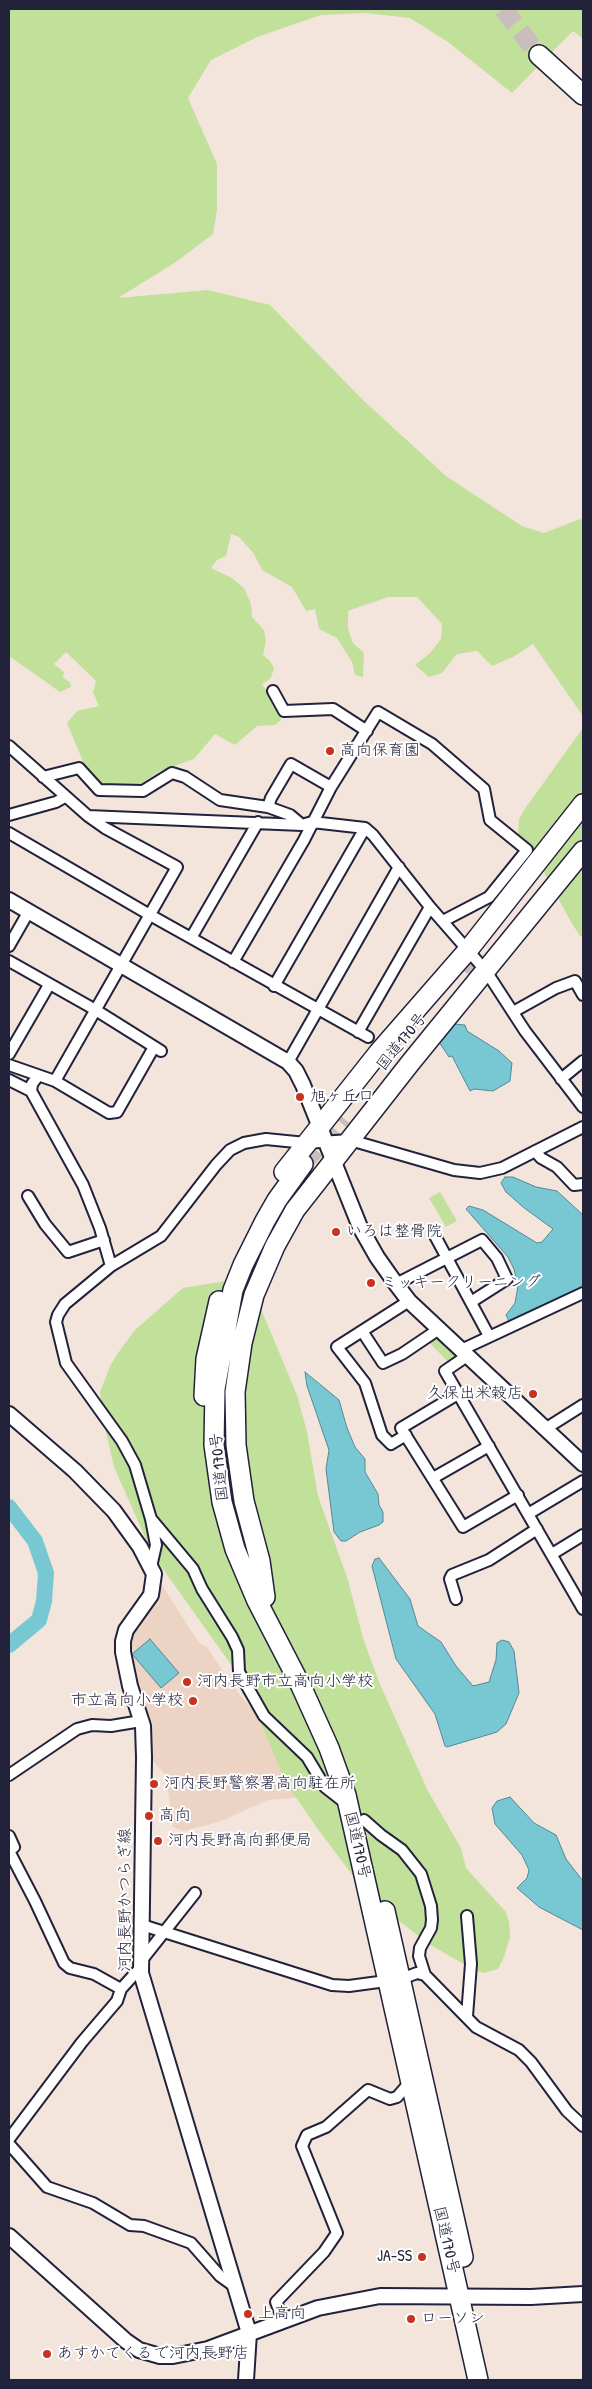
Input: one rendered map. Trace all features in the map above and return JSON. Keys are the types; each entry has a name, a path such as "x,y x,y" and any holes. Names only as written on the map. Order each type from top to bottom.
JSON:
{"highway":[{"path":"539,55 583,95"},
{"path":"568,83 583,102"},
{"path":"475,961 583,804"},
{"path":"261,1599 260,1561 244,1501 236,1445 235,1392 242,1343 254,1295 275,1246 295,1210 333,1160 347,1126 583,818"},
{"path":"475,961 583,835"},
{"path":"261,1599 225,1552 212,1504 205,1445 204,1387 206,1359 216,1312 234,1259 247,1232 276,1182 306,1143 323,1135 379,1052 475,961 583,850"},
{"name":"国道170号","path":"308,1167 282,1212 251,1274 245,1290 233,1341 226,1390 226,1444 232,1499 261,1599 329,1748 349,1806 394,1979 465,2296 478,2380"},
{"name":"国道170号","path":"261,1599 310,1680 338,1743 364,1820 394,1979 410,2082 465,2296 490,2380"}],"street":[{"path":"273,691 284,711 333,709 367,731"},
{"path":"233,962 304,840 331,787 378,712 432,744 484,789 490,820 527,850 489,897 443,921"},
{"path":"9,746 88,816 105,828 177,867 122,965 94,1009 55,1081"},
{"path":"268,807 271,798 291,764 331,787"},
{"path":"42,776 79,768 99,790 143,791 172,774 185,776 220,800 268,807 290,815 302,825"},
{"path":"9,815 56,802 65,797"},
{"path":"88,816 302,825 312,822 365,828 475,961 583,1107"},
{"path":"191,938 258,822"},
{"path":"274,986 365,828"},
{"path":"9,833 150,916 363,1035 430,907"},
{"path":"288,1062 316,1009 399,867"},
{"path":"9,900 288,1062 303,1085 360,1228 396,1284 409,1300 439,1329 583,1464"},
{"path":"9,946 29,911"},
{"path":"9,961 48,985 94,1009 157,1049 117,1112 109,1113 55,1081 9,1065"},
{"path":"513,1012 556,988 575,981 583,995"},
{"path":"9,1054 48,985"},
{"path":"561,1079 583,1061"},
{"path":"31,1091 32,1084 38,1076"},
{"path":"9,1080 31,1091 83,1184 104,1240 111,1266"},
{"path":"323,1135 347,1126 468,1173 480,1173 497,1170 583,1127"},
{"path":"150,1567 156,1545 151,1519 135,1465 122,1441 72,1375 66,1363 57,1334 56,1322 58,1314 65,1304 111,1266 161,1236 230,1150 244,1143 266,1139 306,1143"},
{"path":"535,1151 541,1158 558,1167 574,1185 583,1184"},
{"path":"28,1196 45,1224 68,1252 104,1240"},
{"path":"434,1234 489,1336"},
{"path":"396,1284 482,1240 497,1258 507,1279 471,1302"},
{"path":"583,1294 489,1336 464,1353 445,1371 583,1609"},
{"path":"406,1435 391,1444 382,1435 365,1384 337,1347 409,1300"},
{"path":"362,1331 383,1363 402,1354 439,1329"},
{"path":"458,1394 401,1428 462,1527 518,1496"},
{"path":"545,1429 583,1405"},
{"name":"河内長野かつらぎ線","path":"9,1414 74,1471 114,1511 140,1547 154,1574 155,1584 152,1595 126,1630 123,1641 123,1652 130,1686 141,1721 144,1757 141,1973 249,2333"},
{"path":"432,1478 489,1446"},
{"path":"528,1514 583,1481"},
{"path":"151,1519 193,1569 202,1589 232,1637 238,1650 239,1672 264,1716 307,1757 329,1790 349,1806"},
{"path":"456,1599 450,1579 452,1575 457,1571 489,1560 537,1529"},
{"path":"552,1554 583,1535"},
{"path":"573,1591 583,1585"},
{"path":"9,1775 77,1729 92,1725 112,1726 141,1721"},
{"path":"364,1820 402,1850 421,1874 431,1906 432,1920 431,1928 420,1948 419,1956 426,1976"},
{"path":"9,1836 14,1847 9,1851 64,1963 70,1968 94,1974 121,1989"},
{"path":"9,2139 82,2042 117,2001 121,1989 195,1893"},
{"path":"467,1916 472,1964 467,2016"},
{"path":"142,1925 332,1985 349,1986 394,1979 417,1973 426,1976 476,2027 519,2050 531,2062 567,2111 583,2126"},
{"path":"283,2320 276,2302 324,2252 337,2234 302,2146 306,2135 326,2127 368,2090 390,2100 397,2097 410,2082"},
{"path":"9,2144 47,2187 93,2203 130,2225 144,2226 191,2244 220,2276 234,2286"},
{"path":"9,2236 126,2341 138,2350 160,2356 172,2356 208,2349 283,2320 348,2300 380,2296 531,2297 583,2294"},
{"path":"246,2380 249,2333"}],"shaded area":[{"name":"市立高向小学校","path":"162,1585 199,1643 207,1647 233,1686 274,1736 305,1797 268,1800 219,1822 183,1831 173,1827 166,1776 153,1761 151,1755 150,1731 153,1724 146,1715 130,1661 129,1640 136,1622 156,1597"}],"green space":[{"path":"9,9 583,9 583,39 573,31 512,93 448,42 410,18 365,13 321,15 257,37 211,60 188,98 217,164 217,210 213,234 176,262 118,298 208,290 270,305 363,400 446,476 522,526 544,533 583,518 583,716 533,644 513,657 492,666 477,651 457,654 442,673 429,677 415,665 430,653 441,639 442,624 417,597 388,597 348,611 348,629 353,643 364,653 363,677 355,675 352,662 337,638 319,629 315,609 306,611 292,587 262,570 254,554 239,537 231,534 226,556 217,560 211,568 232,578 244,588 251,604 252,617 264,630 266,641 263,655 274,668 271,678 262,684 279,710 281,720 275,725 257,726 235,745 215,734 194,759 160,771 142,783 124,788 102,787 87,771 67,723 77,711 99,706 93,692 96,681 66,652 54,664 64,672 63,678 70,682 71,687 60,692 9,656"},
{"path":"583,728 583,936 580,936 531,848 518,834 519,819 526,807"},
{"path":"440,1192 457,1221 446,1227 429,1198"},
{"path":"232,1280 251,1285 297,1395 307,1432 318,1496 348,1580 363,1638 379,1682 428,1791 461,1848 466,1868 506,1912 510,1937 498,1969 484,1973 474,1970 427,1943 388,1912 354,1877 286,1783 254,1707 234,1669 153,1555 114,1467 103,1419 100,1392 110,1366 118,1353 134,1331 183,1288"},
{"path":"435,1333 458,1355 447,1361 427,1340"}],"water":[{"path":"454,1024 465,1025 467,1031 499,1051 512,1063 510,1081 493,1091 474,1089 470,1091 452,1056 449,1057 439,1042"},
{"path":"505,1177 513,1177 536,1187 557,1191 583,1215 583,1290 510,1323 506,1315 515,1303 518,1286 514,1269 508,1257 466,1209 469,1206 483,1210 537,1243 542,1242 553,1229 506,1192 501,1183"},
{"path":"305,1372 339,1400 347,1428 355,1447 365,1459 365,1472 378,1494 379,1505 383,1512 383,1522 360,1532 346,1541 341,1541 334,1532 326,1469 329,1450 307,1386"},
{"path":"379,1558 410,1599 418,1626 441,1642 456,1666 473,1686 489,1682 496,1660 497,1643 502,1640 509,1642 514,1651 519,1693 506,1724 497,1732 445,1746 435,1714 396,1659 372,1566 375,1559"},
{"path":"150,1639 179,1673 161,1688 132,1654"},
{"path":"510,1797 534,1823 556,1835 566,1859 583,1881 583,1930 539,1907 517,1888 527,1878 529,1870 522,1855 495,1824 492,1808 497,1801"}],"waterway":[{"path":"9,1507 35,1541 46,1573 44,1601 39,1620 9,1645"}],"tunnel":[{"path":"503,9 539,55"},
{"path":"469,975 485,955"},
{"path":"303,1164 342,1117"}],"place":[{"name":"高向保育園","path":"330,751"},
{"name":"旭ヶ丘口","path":"300,1097"},
{"name":"いろは整骨院","path":"336,1232"},
{"name":"ミッキークリーニング","path":"371,1283"},
{"name":"久保出米穀店","path":"533,1394"},
{"name":"河内長野市立高向小学校","path":"187,1682"},
{"name":"市立高向小学校","path":"193,1701"},
{"name":"河内長野警察署高向駐在所","path":"154,1784"},
{"name":"高向","path":"149,1816"},
{"name":"河内長野高向郵便局","path":"158,1841"},
{"name":"JA-SS","path":"422,2257"},
{"name":"上高向","path":"248,2314"},
{"name":"ローソン","path":"411,2319"},
{"name":"あすかてくるで河内長野店","path":"47,2354"}]}
